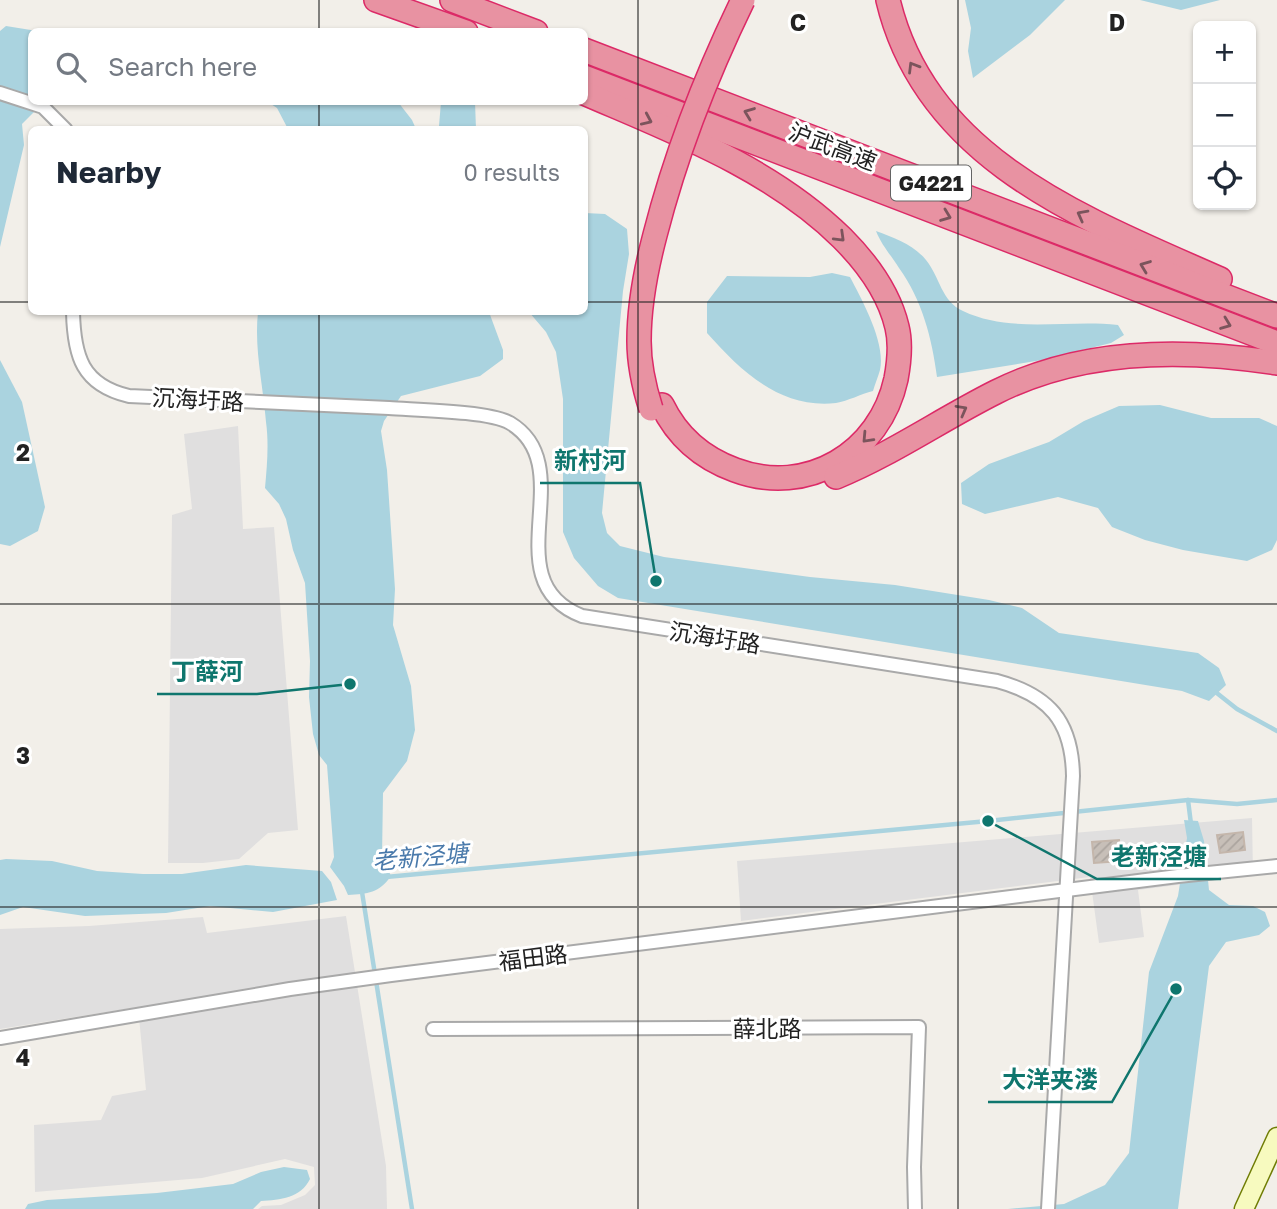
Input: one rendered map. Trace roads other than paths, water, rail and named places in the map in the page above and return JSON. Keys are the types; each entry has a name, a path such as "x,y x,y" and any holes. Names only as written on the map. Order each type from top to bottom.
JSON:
{"highway":[{"path":"374,0 450,28"},
{"path":"743,0 712,64 686,131 664,199 641,302 639,341 642,381 678,451 712,475 751,488 790,490 829,480 860,467 998,391 1042,373 1091,360 1190,353 1277,363"},
{"path":"588,95 713,149 786,192 842,237 865,264 885,294 898,328 899,364 892,399 875,430 854,453 824,470 789,478 752,477 716,463 687,442 656,407 649,342 652,304 674,203 696,134 722,68 755,0"},
{"path":"888,0 908,60 957,127 987,156 1088,219 1277,305"},
{"path":"454,1 526,28"},
{"name":"沪武高速","path":"588,52 1277,316"},
{"name":"沪武高速","path":"588,79 1277,343"}],"main road":[{"path":"1244,1209 1277,1138"}],"street":[{"path":"0,93 28,101"},
{"path":"37,105 52,113 63,126"},
{"name":"沉海圩路","path":"74,315 80,363 96,381 129,396 429,410 499,418 511,423 528,441 540,468 539,568 549,592 570,611 582,616 983,679 1016,686 1054,711 1070,739 1073,796 1048,1203"},
{"name":"福田路","path":"0,1038 360,979 1068,889 1277,866"},
{"name":"薛北路","path":"433,1029 919,1027 915,1209"}],"water":[{"path":"965,0 1065,0 1030,35 973,78 968,51 971,28"},
{"path":"1140,0 1220,0 1181,10"},
{"path":"6,26 28,30 28,105 41,105 22,124 24,145 0,247 0,31"},
{"path":"272,105 400,105 415,126 286,126"},
{"path":"441,105 475,105 476,126 439,126"},
{"path":"588,213 605,214 627,229 629,254 623,291 602,513 607,533 620,546 664,557 810,577 895,585 989,600 1022,608 1059,633 1198,653 1219,668 1226,685 1209,701 1182,691 618,598 598,586 574,558 563,532 563,399 556,352 546,332 532,315 588,315"},
{"path":"876,231 903,242 921,254 950,301 963,311 981,318 1020,324 1118,325 1124,335 1111,343 1042,360 937,377 929,334 920,306"},
{"path":"832,273 850,277 876,335 881,359 873,391 836,403 797,400 780,394 748,374 707,333 707,302 727,276 810,277"},
{"path":"258,315 490,315 503,350 503,359 480,376 401,396 384,421 381,431 387,470 395,589 393,625 411,686 415,730 407,761 383,793 382,857 391,876 382,886 367,893 348,895 330,867 334,857 327,765 319,755 313,734 309,697 310,661 305,583 293,550 286,519 279,504 265,488 267,438"},
{"path":"0,360 22,402 45,507 38,531 10,546 0,544"},
{"path":"1160,405 1211,418 1259,418 1277,426 1277,540 1272,550 1247,561 1183,550 1145,540 1112,527 1098,508 1058,497 985,514 962,504 961,483 989,464 1049,442 1084,421 1119,406"},
{"path":"1184,820 1198,821 1204,841 1209,890 1229,905 1253,906 1265,912 1270,926 1259,935 1226,942 1209,966 1178,1209 1008,1209 1064,1204 1105,1185 1129,1153 1149,972 1178,896 1187,838"},
{"path":"0,860 52,861 97,871 143,874 182,874 246,865 322,871 331,882 337,900 273,912 210,906 166,913 85,916 23,907 0,915"},
{"path":"284,1167 307,1170 310,1179 296,1194 261,1201 253,1209 25,1209 28,1204 47,1200 157,1193 233,1184 261,1172"}],"waterway":[{"path":"1213,690 1237,709 1277,731"},
{"path":"1188,800 1191,824"},
{"name":"老新泾塘","path":"386,877 1188,800 1237,804 1277,800"},
{"path":"362,892 412,1209"}],"place":[{"name":"新村河","path":"656,581"},
{"name":"丁薛河","path":"350,684"},
{"name":"老新泾塘","path":"988,821"},
{"name":"大洋夹溇","path":"1176,989"}]}
